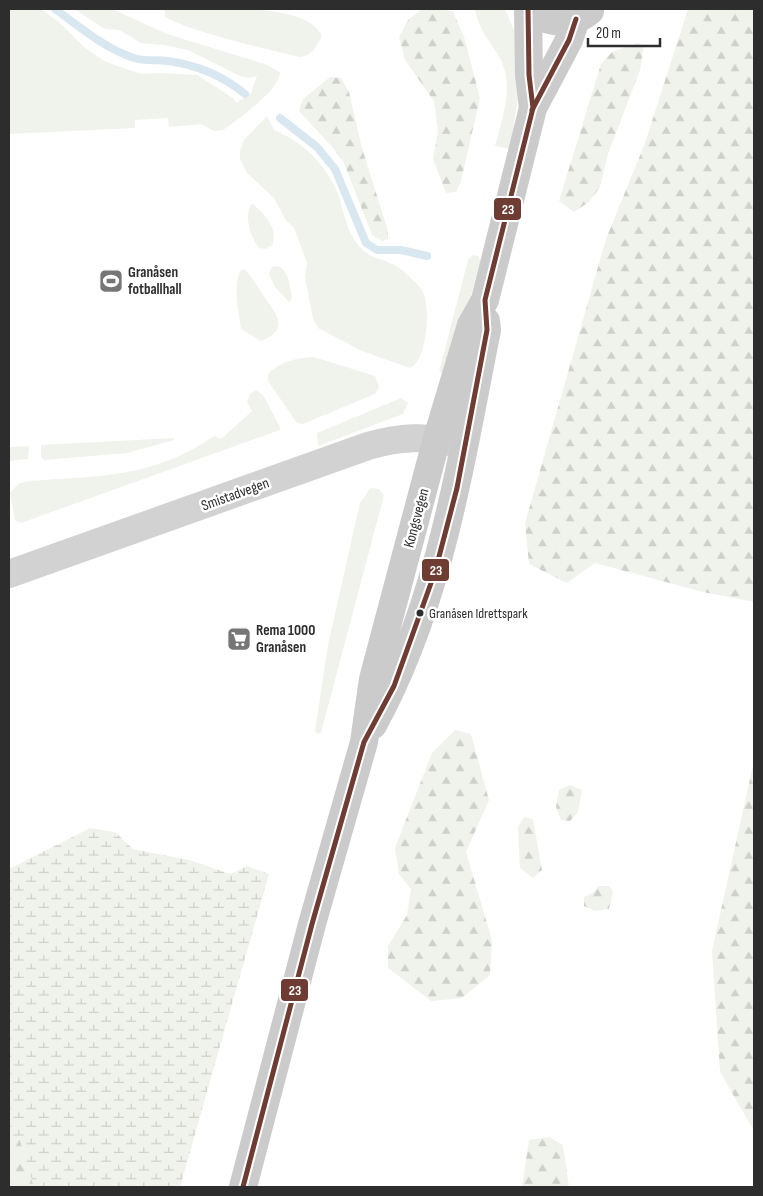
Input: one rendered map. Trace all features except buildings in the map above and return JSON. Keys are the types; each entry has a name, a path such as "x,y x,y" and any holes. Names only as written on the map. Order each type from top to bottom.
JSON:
{"main road":[{"name":"Kongsvegen","path":"529,9 550,21 563,22 584,14"},
{"name":"Kongsvegen","path":"529,9 528,76 533,108"},
{"name":"Kongsvegen","path":"243,1187 312,924 364,742 374,679 437,438 471,325 485,300 533,108 584,14"},
{"name":"Kongsvegen","path":"364,742 394,686 417,627 435,572 457,488 487,330 485,300"}],"street":[{"name":"Smistadvegen","path":"9,574 368,446 408,437 437,438 464,445"}],"green space":[{"path":"226,8 275,12 296,17 313,25 322,36 311,53 300,57 229,40 189,27 165,16 165,9"},
{"path":"9,9 41,9 59,22 84,47 104,61 142,74 197,75 233,98 236,103 251,93 257,76 249,78 240,76 188,50 141,43 119,30 105,29 74,9 112,9 167,34 265,64 280,72 278,79 266,96 223,130 214,131 201,124 169,127 168,118 135,120 135,128 9,134"},
{"path":"422,9 442,9 453,12 464,37 480,98 461,181 456,192 446,193 433,159 438,131 434,101 405,60 399,37 408,20"},
{"path":"475,9 505,9 518,39 519,91 510,149 495,146 506,99 507,87 503,64 486,37"},
{"path":"688,9 754,9 754,602 703,592 595,563 567,583 529,564 525,523 606,239 645,143"},
{"path":"638,43 644,46 640,70 608,154 600,187 589,202 574,212 559,201 601,64 612,52"},
{"path":"330,77 341,78 349,92 362,148 388,231 388,239 382,241 372,235 344,163 334,149 299,111 303,99"},
{"path":"267,116 274,130 296,142 323,167 336,188 350,232 362,249 397,266 422,290 426,307 426,332 421,355 410,368 362,351 318,328 313,319 305,277 307,263 294,228 285,219 274,198 247,173 240,159 240,151 244,140"},
{"path":"253,204 266,217 274,233 272,245 266,249 259,248 249,227 248,216 250,205"},
{"path":"473,255 479,256 480,263 449,375 439,372 468,260"},
{"path":"278,266 285,271 288,279 292,298 289,302 275,287 269,274 272,267"},
{"path":"244,269 252,278 278,321 276,331 261,341 241,329 237,283 241,270"},
{"path":"314,357 375,376 379,387 375,394 303,424 297,423 268,381 268,374 278,366 289,361"},
{"path":"256,390 263,395 280,430 21,523 15,520 10,493 18,484 28,481 102,476 147,467 170,460 192,450 214,436 221,439 252,411 247,402 250,394"},
{"path":"401,398 408,403 403,414 318,446 317,433"},
{"path":"174,438 174,440 127,453 44,460 41,457 41,445"},
{"path":"29,446 28,459 9,461 9,447"},
{"path":"371,488 379,489 384,495 321,733 317,734 315,731 328,645 360,503"},
{"path":"455,730 471,734 489,800 466,852 492,940 490,975 462,998 431,1001 388,968 388,946 407,915 411,889 399,874 395,848 432,753"},
{"path":"754,761 754,1131 720,1072 712,951"},
{"path":"570,785 582,790 578,812 570,821 561,820 556,807 559,790"},
{"path":"524,817 533,819 542,870 533,878 520,868 518,827"},
{"path":"90,828 115,832 133,849 189,860 231,874 247,866 269,874 180,1187 34,1187 20,1140 9,1137 9,869"},
{"path":"599,886 609,886 613,892 609,909 595,911 584,906 584,897 594,892"},
{"path":"9,1137 20,1140 34,1187 9,1187"},
{"path":"549,1137 563,1145 569,1187 522,1187 529,1140"}],"waterway":[{"path":"55,9 93,36 123,54 138,59 168,61 199,68 227,81 245,94"},
{"path":"280,118 317,147 335,169 366,243 377,250 401,250 427,256"}],"transit line":[{"name":"23","path":"243,1187 312,924 364,742 394,686 435,572 457,488 487,330 485,300 533,108 529,75 528,9"},
{"name":"23","path":"532,110 569,40 576,19"}],"place":[{"name":"Granåsen fotballhall","path":"111,281"},
{"name":"Granåsen Idrettspark","path":"420,613"},
{"name":"Rema 1000 Granåsen","path":"239,639"}]}
